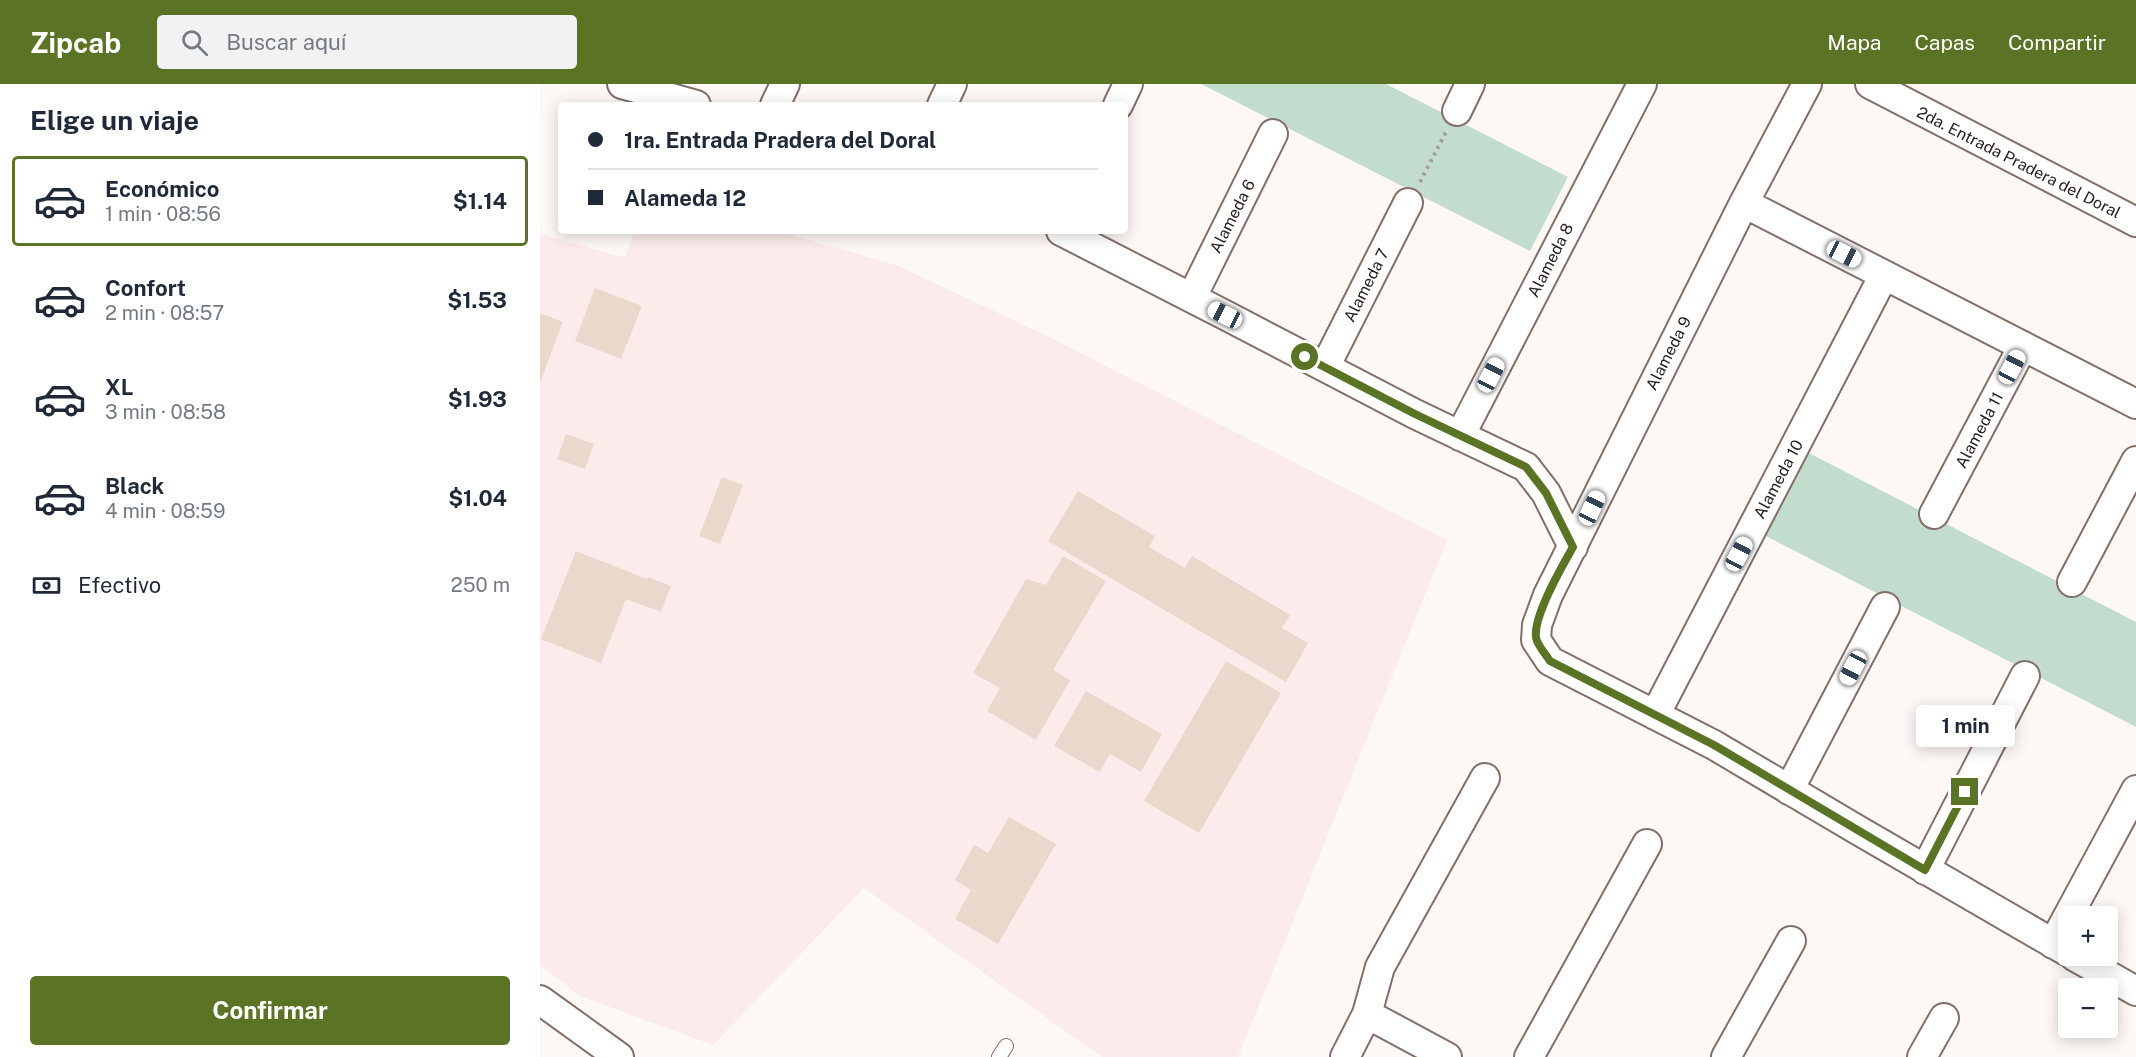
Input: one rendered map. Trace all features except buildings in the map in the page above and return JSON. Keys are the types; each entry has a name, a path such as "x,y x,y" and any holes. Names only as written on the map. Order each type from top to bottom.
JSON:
{"street":[{"path":"622,84 685,102"},
{"path":"776,102 785,84"},
{"path":"943,102 952,84"},
{"path":"1119,102 1128,84"},
{"path":"1457,111 1470,84"},
{"name":"Alameda 8","path":"1460,436 1642,84"},
{"name":"Alameda 9","path":"1655,715 1550,661 1536,640 1537,625 1548,594 1624,440 1807,84"},
{"name":"2da. Entrada Pradera del Doral","path":"1870,84 2136,222"},
{"name":"Alameda 6","path":"1192,297 1273,135"},
{"name":"Alameda 7","path":"1325,367 1408,203"},
{"path":"1744,203 2136,404"},
{"path":"1067,234 1460,436 1526,467 1546,493 1573,547"},
{"name":"Alameda 10","path":"1655,715 1884,275"},
{"name":"Alameda 11","path":"1934,514 2023,346"},
{"path":"2072,582 2136,461"},
{"path":"1789,790 1885,607"},
{"path":"1925,870 2025,676"},
{"path":"1655,715 1714,745 2058,947"},
{"path":"1345,1057 1367,1014 1380,967 1485,778"},
{"path":"2085,906 2135,792"},
{"path":"1529,1057 1647,844"},
{"path":"1726,1057 1791,941"},
{"path":"2092,966 2136,991"},
{"path":"540,1000 619,1057"},
{"path":"1367,1014 1447,1057"},
{"path":"1922,1057 1944,1018"}],"path":[{"path":"1408,203 1457,111"}],"shaded area":[{"path":"540,234 625,258 634,234 788,234 896,265 1047,336 1447,540 1238,1057 1102,1057 864,888 713,1045 580,996 540,965"}],"green space":[{"path":"1201,84 1386,84 1568,177 1530,251"},
{"path":"1807,452 2136,622 2136,727 1764,535"}],"route":[{"path":"1305,357 1415,414 1526,467 1546,493 1573,547 1548,594 1537,625 1536,640 1550,661 1714,745 1925,870 1965,792"}]}
